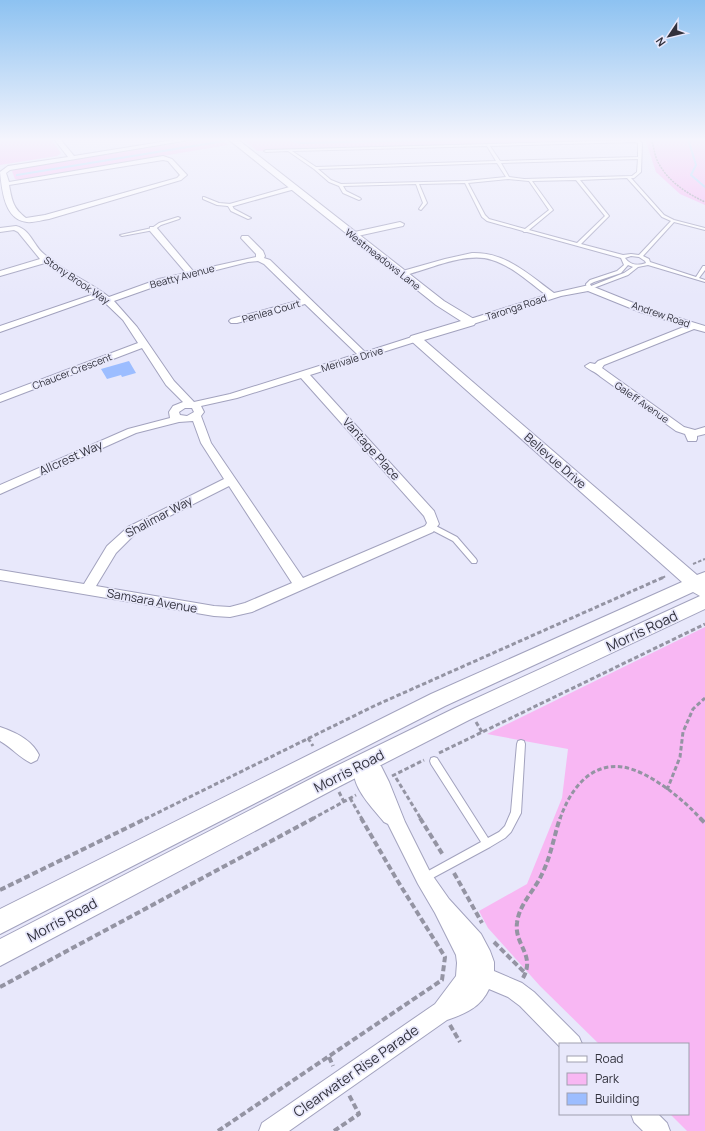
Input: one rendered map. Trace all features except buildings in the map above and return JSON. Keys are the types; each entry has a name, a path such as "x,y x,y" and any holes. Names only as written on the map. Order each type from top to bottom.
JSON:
{"street":[{"path":"0,229 13,225 27,224 46,217 134,192"},
{"path":"230,205 279,192"},
{"name":"Westmeadows Lane","path":"298,192 466,323"},
{"path":"4,197 15,214 13,225"},
{"name":"Stony Brook Way","path":"15,214 27,224 37,252 46,260 104,297 120,312 171,385 185,397 195,410 206,443"},
{"name":"Stony Brook Way","path":"13,225 27,224"},
{"path":"353,235 400,224"},
{"path":"153,229 191,274"},
{"path":"245,238 260,252 261,256 259,259 267,262 363,355"},
{"path":"402,274 468,256 482,255 498,259 553,296"},
{"name":"Beatty Avenue","path":"0,329 154,283 248,260 259,259"},
{"path":"0,274 46,260"},
{"name":"Taronga Road","path":"466,323 590,286"},
{"name":"Andrew Road","path":"590,286 644,310 705,329"},
{"name":"Penlea Court","path":"234,321 307,301"},
{"name":"Merivale Drive","path":"195,410 233,396 466,323"},
{"name":"Galeff Avenue","path":"694,325 686,330 594,367 691,436 705,430"},
{"name":"Bellevue Drive","path":"415,339 681,570 702,585"},
{"name":"Chaucer Crescent","path":"0,399 143,344"},
{"name":"Vantage Place","path":"303,374 430,514 433,520 432,527"},
{"name":"Stony Brook Way","path":"171,385 178,414 206,443 301,585"},
{"path":"183,405 195,410 189,419 178,414 183,405"},
{"name":"Allcrest Way","path":"0,490 143,427 178,414"},
{"name":"Shalimar Way","path":"87,590 115,544 122,536 231,480"},
{"path":"301,585 418,535 432,527"},
{"name":"Samsara Avenue","path":"0,574 222,612 238,611 247,608 301,585"},
{"name":"Morris Road","path":"0,922 438,700 702,585"},
{"name":"Morris Road","path":"0,953 362,764 462,714 705,601"},
{"path":"0,734 13,739 24,747 31,755"},
{"path":"349,744 362,764 363,779 381,782 398,827 424,878 442,906 479,949 485,965 476,972 515,990 527,999 571,1043"},
{"name":"Clearwater Rise Parade","path":"270,1131 442,1011 462,1005 472,998 480,988 476,972"},
{"path":"643,1115 659,1131"}],"lane":[{"path":"344,192 359,199"},
{"path":"421,192 425,203 421,209"},
{"path":"471,192 484,218 491,222 624,256 640,256 646,259 648,263 705,281"},
{"path":"525,231 550,210 538,192"},
{"path":"577,245 607,217 588,192"},
{"path":"641,192 663,216 673,221 705,229"},
{"path":"204,198 218,204 230,205 232,210 249,218"},
{"path":"122,235 153,229 160,224 178,218"},
{"path":"640,256 673,221"},
{"path":"624,256 623,259 626,262 637,266 648,263"},
{"name":"Taronga Road","path":"590,286 592,281 619,272 626,265 626,262"},
{"name":"Taronga Road","path":"590,286 626,274 637,266"},
{"path":"697,278 705,267"},
{"path":"432,527 455,539 474,561"},
{"path":"424,878 502,835 513,821 517,803 517,784 522,744"},
{"path":"433,758 487,844"}],"path":[{"path":"687,192 705,202"},
{"path":"0,890 367,709 705,559"},
{"path":"0,987 381,782 433,758 705,624"},
{"path":"667,790 680,758 683,732 693,709 705,698"},
{"path":"529,959 519,941 516,924 519,912 535,888 544,870 565,807 574,790 588,777 606,768 615,767 623,767 636,772 667,790 705,823"},
{"path":"381,782 449,865 485,929"},
{"path":"218,1131 442,980 445,957 397,880 350,798"},
{"path":"492,940 526,974"}],"green space":[{"path":"678,192 705,192 705,205"},
{"path":"705,627 705,1131 687,1131 671,1115 689,1115 689,1043 598,1043 540,986 488,928 479,911 527,884 562,798 568,749 487,734"}]}
